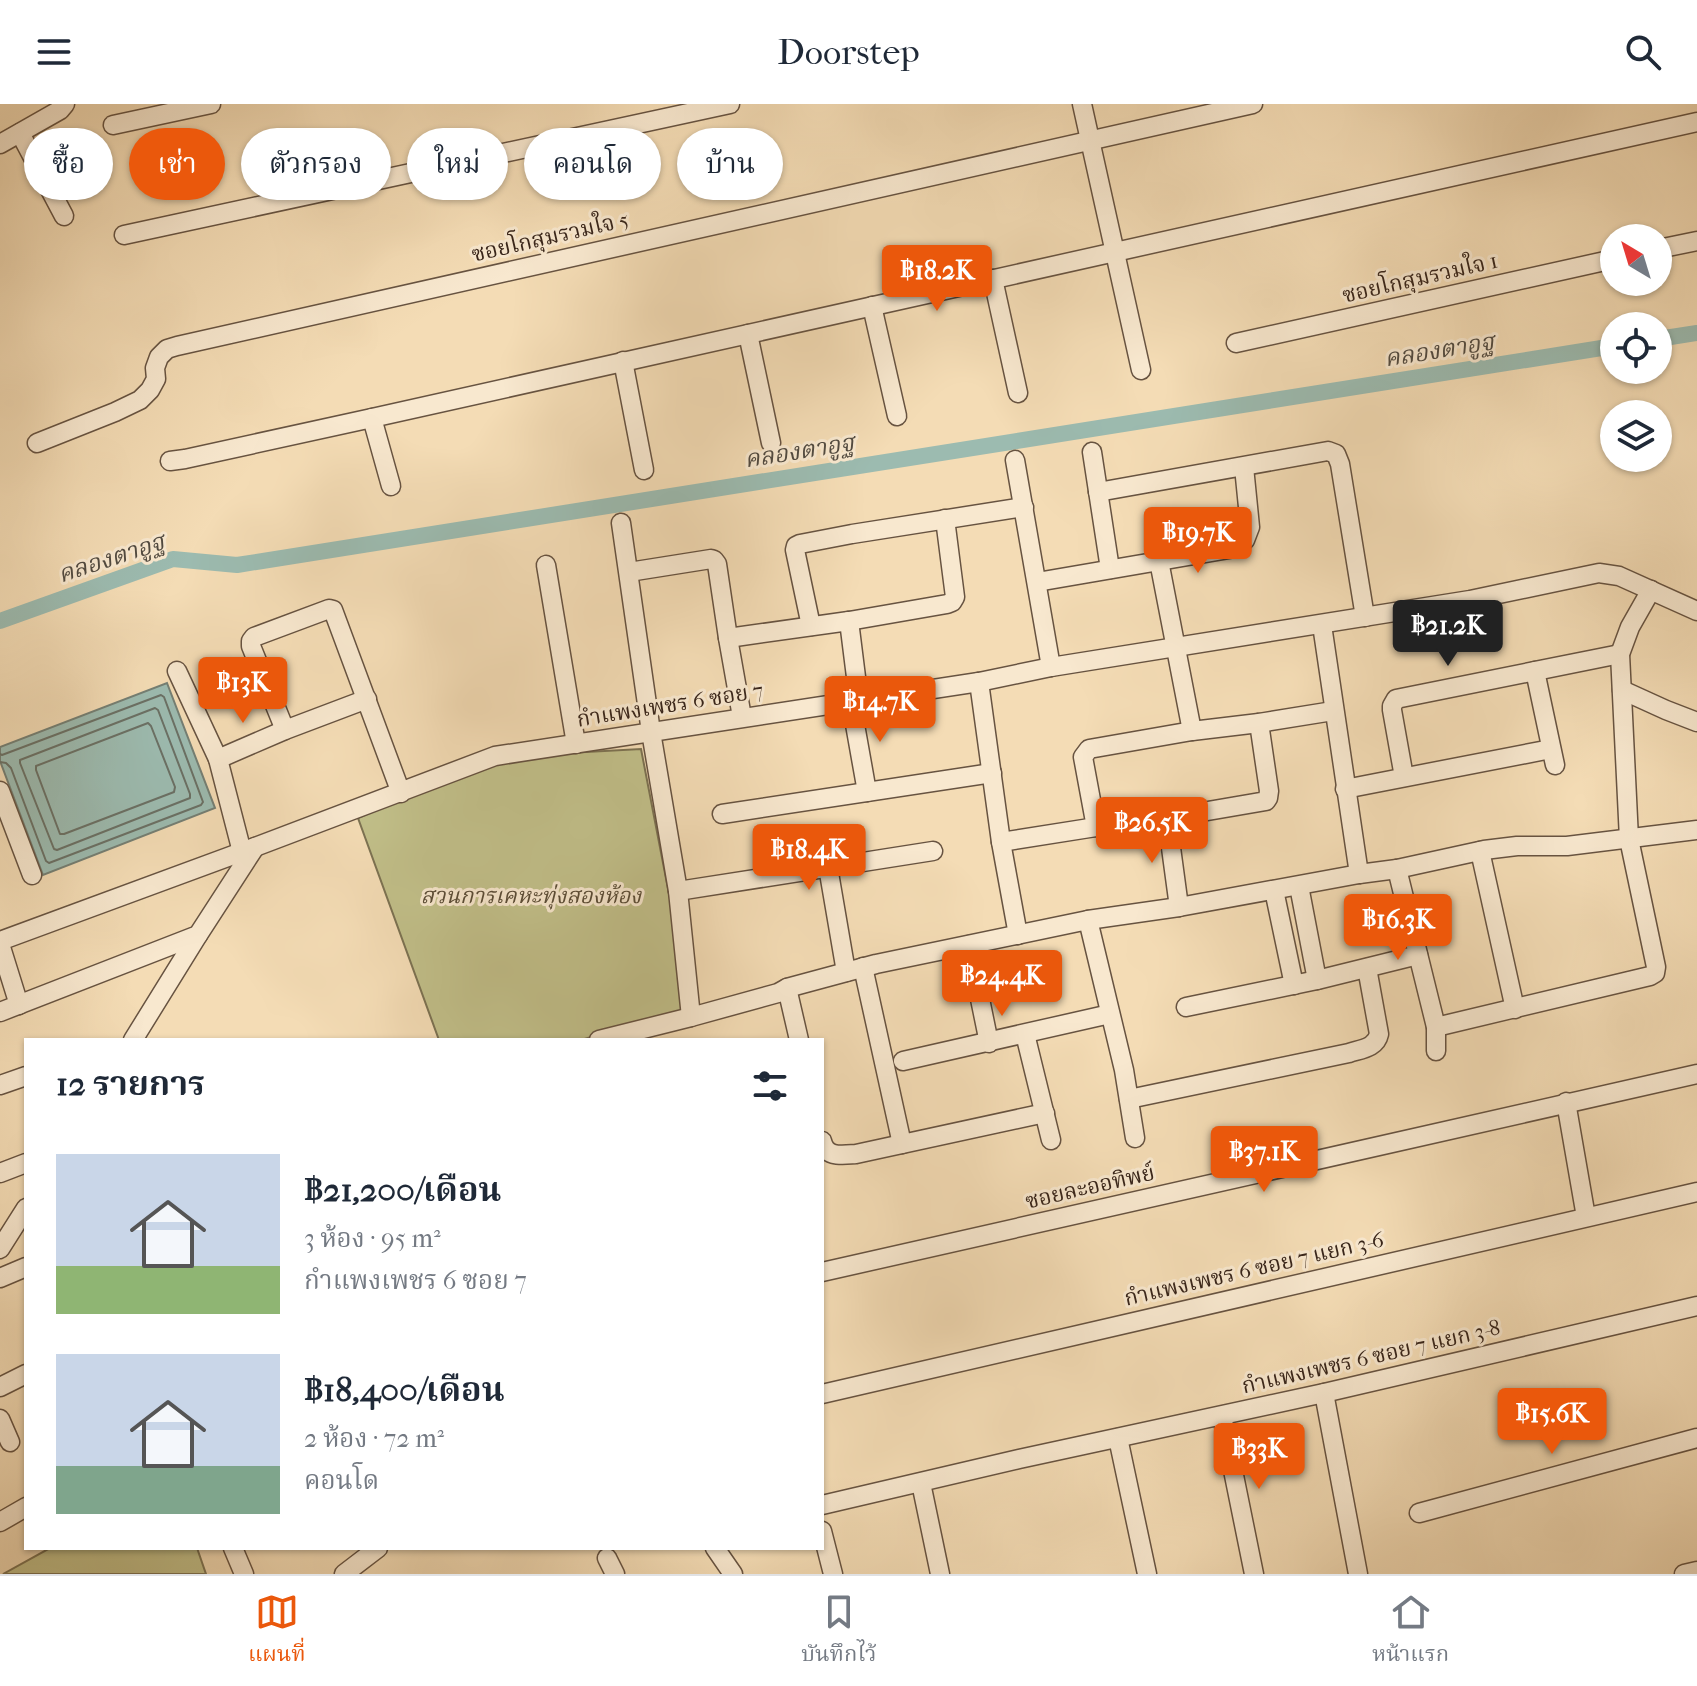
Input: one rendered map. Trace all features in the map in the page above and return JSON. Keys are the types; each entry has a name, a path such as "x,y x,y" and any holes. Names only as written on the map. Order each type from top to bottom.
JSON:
{"street":[{"path":"0,144 60,110 65,104"},
{"path":"113,125 211,104"},
{"path":"124,235 730,104"},
{"path":"1082,104 1141,370"},
{"name":"ซอยโกสุมรวมใจ 5","path":"37,443 140,400 156,379 155,368 159,357 167,349 177,346 1253,104"},
{"path":"170,461 1697,122"},
{"path":"20,133 64,216"},
{"path":"1672,246 1697,241"},
{"name":"ซอยโกสุมรวมใจ 1","path":"1236,343 1600,262"},
{"path":"993,279 1018,393"},
{"path":"872,306 897,416"},
{"path":"748,334 771,443"},
{"path":"623,361 644,470"},
{"path":"372,418 391,486"},
{"path":"1098,492 1328,451 1336,454 1365,617"},
{"path":"1092,452 1110,569"},
{"path":"1015,460 1051,667"},
{"path":"1037,582 1235,548 1245,540 1250,527 1244,467"},
{"path":"811,626 796,546 1024,507"},
{"path":"728,638 849,621 952,602 955,597 945,519"},
{"path":"621,523 678,891 691,1017"},
{"path":"629,572 714,560 742,717"},
{"path":"1159,561 1192,731"},
{"path":"546,565 576,744"},
{"name":"กำแพงเพชร 6 ซอย 7","path":"0,942 495,756 979,682 1051,667 1470,600 1599,573 1619,576 1697,611"},
{"path":"1436,1027 1655,973 1629,839 1620,654 1630,627 1651,590"},
{"path":"285,730 251,641 254,637 304,618 333,610 401,793"},
{"path":"849,621 855,702 867,792"},
{"path":"1322,625 1359,874"},
{"path":"1404,777 1392,710 1394,701 1620,654"},
{"path":"136,1038 248,850 218,759 177,671"},
{"path":"1345,789 1404,777 1553,757 1535,671"},
{"path":"979,682 1001,842 1018,935"},
{"path":"1622,690 1697,722"},
{"path":"218,759 367,699"},
{"path":"1096,827 1083,757 1089,749 1333,711"},
{"path":"1001,842 1266,801 1269,791 1259,723"},
{"path":"722,814 992,773"},
{"path":"0,791 32,875"},
{"path":"1167,818 1179,907"},
{"path":"607,1038 854,970 1088,920 1397,869 1480,851 1517,846 1567,846 1697,830"},
{"path":"0,844 18,838"},
{"path":"678,891 933,851"},
{"path":"1480,851 1515,1009"},
{"path":"828,867 902,1144"},
{"path":"1397,869 1436,1027 1436,1051"},
{"path":"1299,886 1317,980"},
{"path":"1274,890 1294,985"},
{"path":"1088,920 1124,1070 1135,1138"},
{"path":"0,1012 198,935"},
{"path":"0,942 19,1005"},
{"path":"969,945 989,1043"},
{"path":"1186,1007 1418,955"},
{"path":"1129,1099 1369,1047 1379,1034 1367,968"},
{"path":"787,988 799,1038"},
{"path":"903,1061 1110,1014"},
{"path":"1025,1034 1051,1140"},
{"name":"ซอยละออทิพย์","path":"824,1272 1697,1074"},
{"path":"0,1085 24,1077"},
{"path":"1566,1102 1586,1217"},
{"path":"824,1145 827,1152 856,1154 1045,1113"},
{"path":"0,1173 24,1164"},
{"name":"กำแพงเพชร 6 ซอย 7 แยก 3-6","path":"824,1394 1697,1192"},
{"path":"0,1249 24,1211"},
{"path":"0,1278 24,1268"},
{"name":"กำแพงเพชร 6 ซอย 7 แยก 3-8","path":"824,1505 1697,1306"},
{"path":"0,1387 24,1375"},
{"path":"1324,1393 1358,1574"},
{"path":"1222,1416 1254,1574"},
{"path":"0,1419 10,1442"},
{"path":"1118,1438 1147,1574"},
{"path":"1419,1513 1697,1438"},
{"path":"921,1483 940,1574"},
{"path":"0,1522 24,1508"},
{"path":"824,1539 833,1574"},
{"path":"234,1550 244,1574"},
{"path":"344,1574 375,1550"},
{"path":"716,1550 733,1574"},
{"path":"1684,1574 1697,1571"}],"green space":[{"name":"สวนการเคหะทุ่งสองห้อง","path":"641,749 691,1008 588,1038 438,1038 358,818 496,757"},
{"path":"46,1550 198,1550 206,1574 3,1574"}],"water":[{"path":"167,683 215,808 43,875 0,761 0,747"}],"waterway":[{"name":"คลองตาอูฐ","path":"1672,337 1697,333"},
{"name":"คลองตาอูฐ","path":"0,621 173,559 237,565 1600,348"}]}
